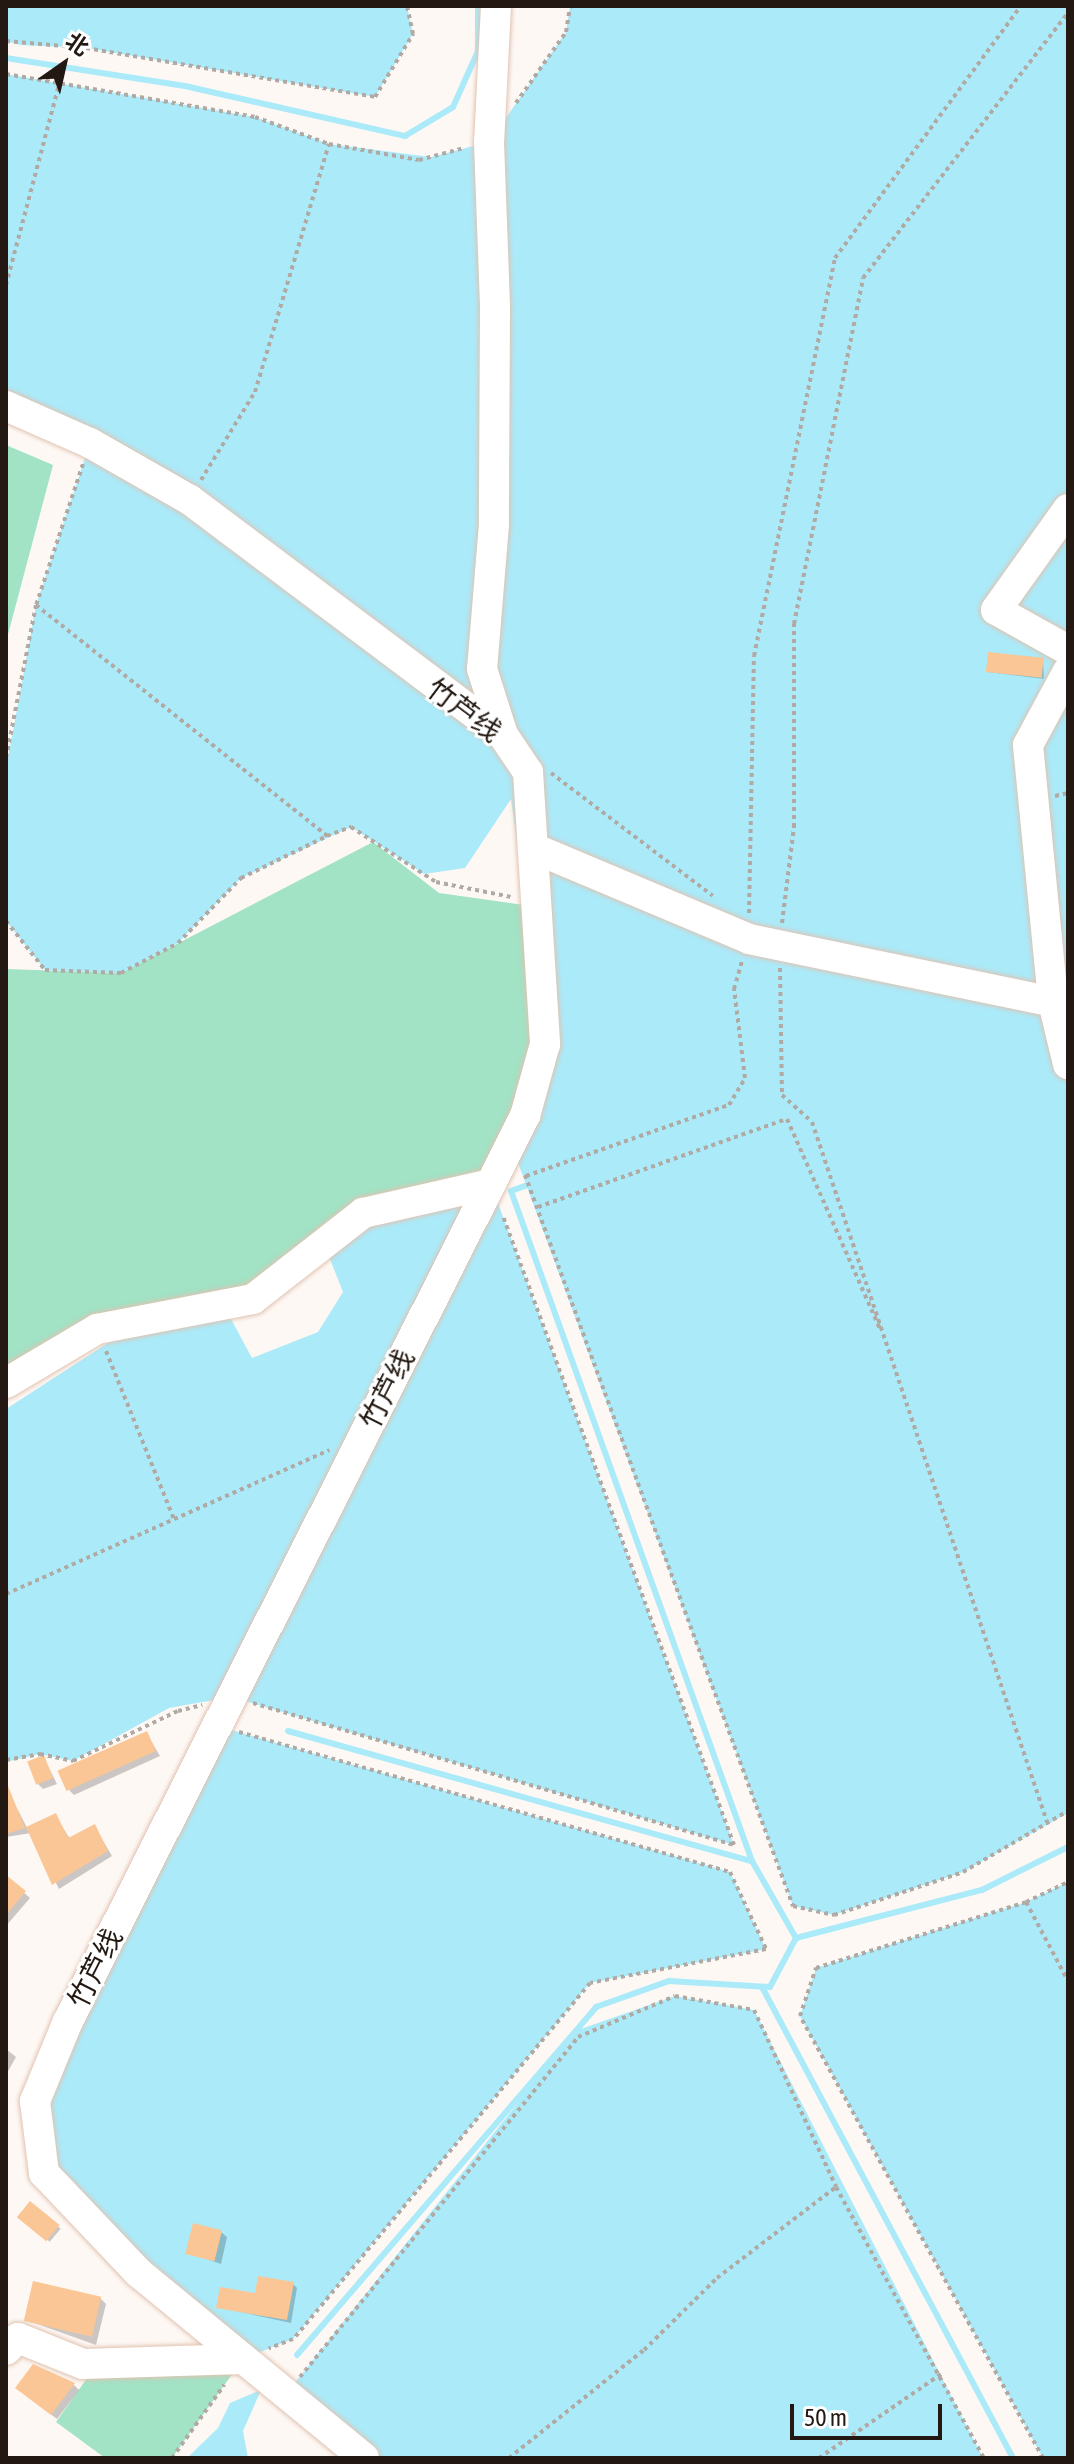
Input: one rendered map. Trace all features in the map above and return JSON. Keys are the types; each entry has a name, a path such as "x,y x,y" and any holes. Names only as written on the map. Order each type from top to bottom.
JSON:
{"street":[{"path":"496,6 489,142 495,308 494,524 482,669 503,735"},
{"name":"竹芦线","path":"6,406 90,443 190,500 503,735 528,772 545,1044 525,1116 68,2021 35,2101 44,2173 139,2273 364,2458"},
{"path":"1068,509 996,610 1068,650"},
{"path":"1068,671 1028,745 1046,888 1053,1002 1068,1064"},
{"path":"533,848 758,937 1053,1002"},
{"path":"6,1383 97,1329 253,1299 363,1213 491,1184"},
{"path":"6,2350 18,2338 83,2364 243,2359"}],"path":[{"path":"6,41 86,48 375,97 413,34 407,6"},
{"path":"514,105 566,32 570,6"},
{"path":"1021,6 835,258 754,656 749,923 758,937 782,1095 812,1122 1047,1822"},
{"path":"1068,13 863,278 794,624 794,827 758,937 734,989 745,1078 729,1105 526,1177 793,1906 834,1915 963,1872 1068,1811"},
{"path":"6,74 255,117 329,144 419,160 489,142"},
{"path":"6,285 59,84"},
{"path":"190,500 255,392 329,144"},
{"path":"6,758 36,605 90,443"},
{"path":"36,605 327,836"},
{"path":"540,764 724,904"},
{"path":"6,921 45,970 121,973 178,943 241,878 351,827 436,882 536,902"},
{"path":"537,1207 787,1119 891,1355"},
{"path":"6,1760 40,1754 73,1761 178,1711 231,1697 734,1845 491,1184"},
{"path":"97,1329 174,1519"},
{"path":"6,1594 365,1434"},
{"path":"172,2458 243,2359 293,2339 590,1983 766,1949 730,1872 217,1726"},
{"path":"1043,2458 800,2016 816,1968 1026,1902 1068,1882"},
{"path":"1026,1902 1068,1981"},
{"path":"286,2394 578,2037 675,1996 754,2010 836,2187 941,2374 984,2458"},
{"path":"509,2458 644,2350 717,2278 836,2187"},
{"path":"819,2458 941,2374"}],"green space":[{"path":"6,445 53,465 6,642"},
{"path":"373,842 439,893 531,906 536,1047 485,1175 253,1299 90,1325 6,1376 6,969 121,973"},
{"path":"243,2359 172,2458 105,2458 56,2422 97,2364"}],"water":[{"path":"6,6 407,6 413,34 375,97 86,48 20,45 6,41"},
{"path":"570,6 1068,6 1068,1813 963,1872 834,1915 793,1906 511,1144 545,1044 511,799 465,868 424,874 351,827 241,878 178,943 121,973 45,970 6,921 6,769 36,605 90,443 6,406 6,74 255,117 329,144 431,157 489,142 566,32"},
{"path":"491,1184 734,1845 231,1697 169,1708 73,1761 40,1754 6,1762 6,1409 151,1315 223,1304 252,1358 318,1332 343,1292 324,1244 363,1213"},
{"path":"217,1726 730,1872 766,1949 590,1983 293,2339 243,2359 44,2173 35,2101"},
{"path":"1068,1882 1068,2458 1043,2458 800,2016 816,1968 1026,1902"},
{"path":"675,1996 754,2010 983,2458 364,2458 286,2394 575,2031"},
{"path":"261,2390 243,2431 248,2458 187,2458 218,2428 230,2403"}],"building":[{"path":"988,652 1044,658 1042,678 986,672"},
{"path":"147,1731 156,1751 66,1791 57,1771"},
{"path":"44,1755 53,1778 36,1785 27,1761"},
{"path":"6,1781 25,1828 6,1834"},
{"path":"56,1813 68,1838 95,1824 108,1851 52,1885 26,1827"},
{"path":"6,1875 26,1891 6,1915"},
{"path":"30,2201 60,2225 46,2241 17,2217"},
{"path":"193,2223 222,2230 214,2261 185,2254"},
{"path":"258,2276 294,2282 287,2320 216,2308 220,2287 255,2293"},
{"path":"33,2281 101,2297 92,2337 24,2321"},
{"path":"33,2364 75,2383 51,2415 15,2388"}],"waterway":[{"path":"6,58 185,86 405,136 453,107 478,51 478,6"},
{"path":"533,1183 511,1191 752,1861 796,1938"},
{"path":"288,1731 752,1861"},
{"path":"297,2355 596,2007 669,1981 770,1987 796,1938 982,1890 1068,1847"},
{"path":"762,1987 1013,2458"}]}
